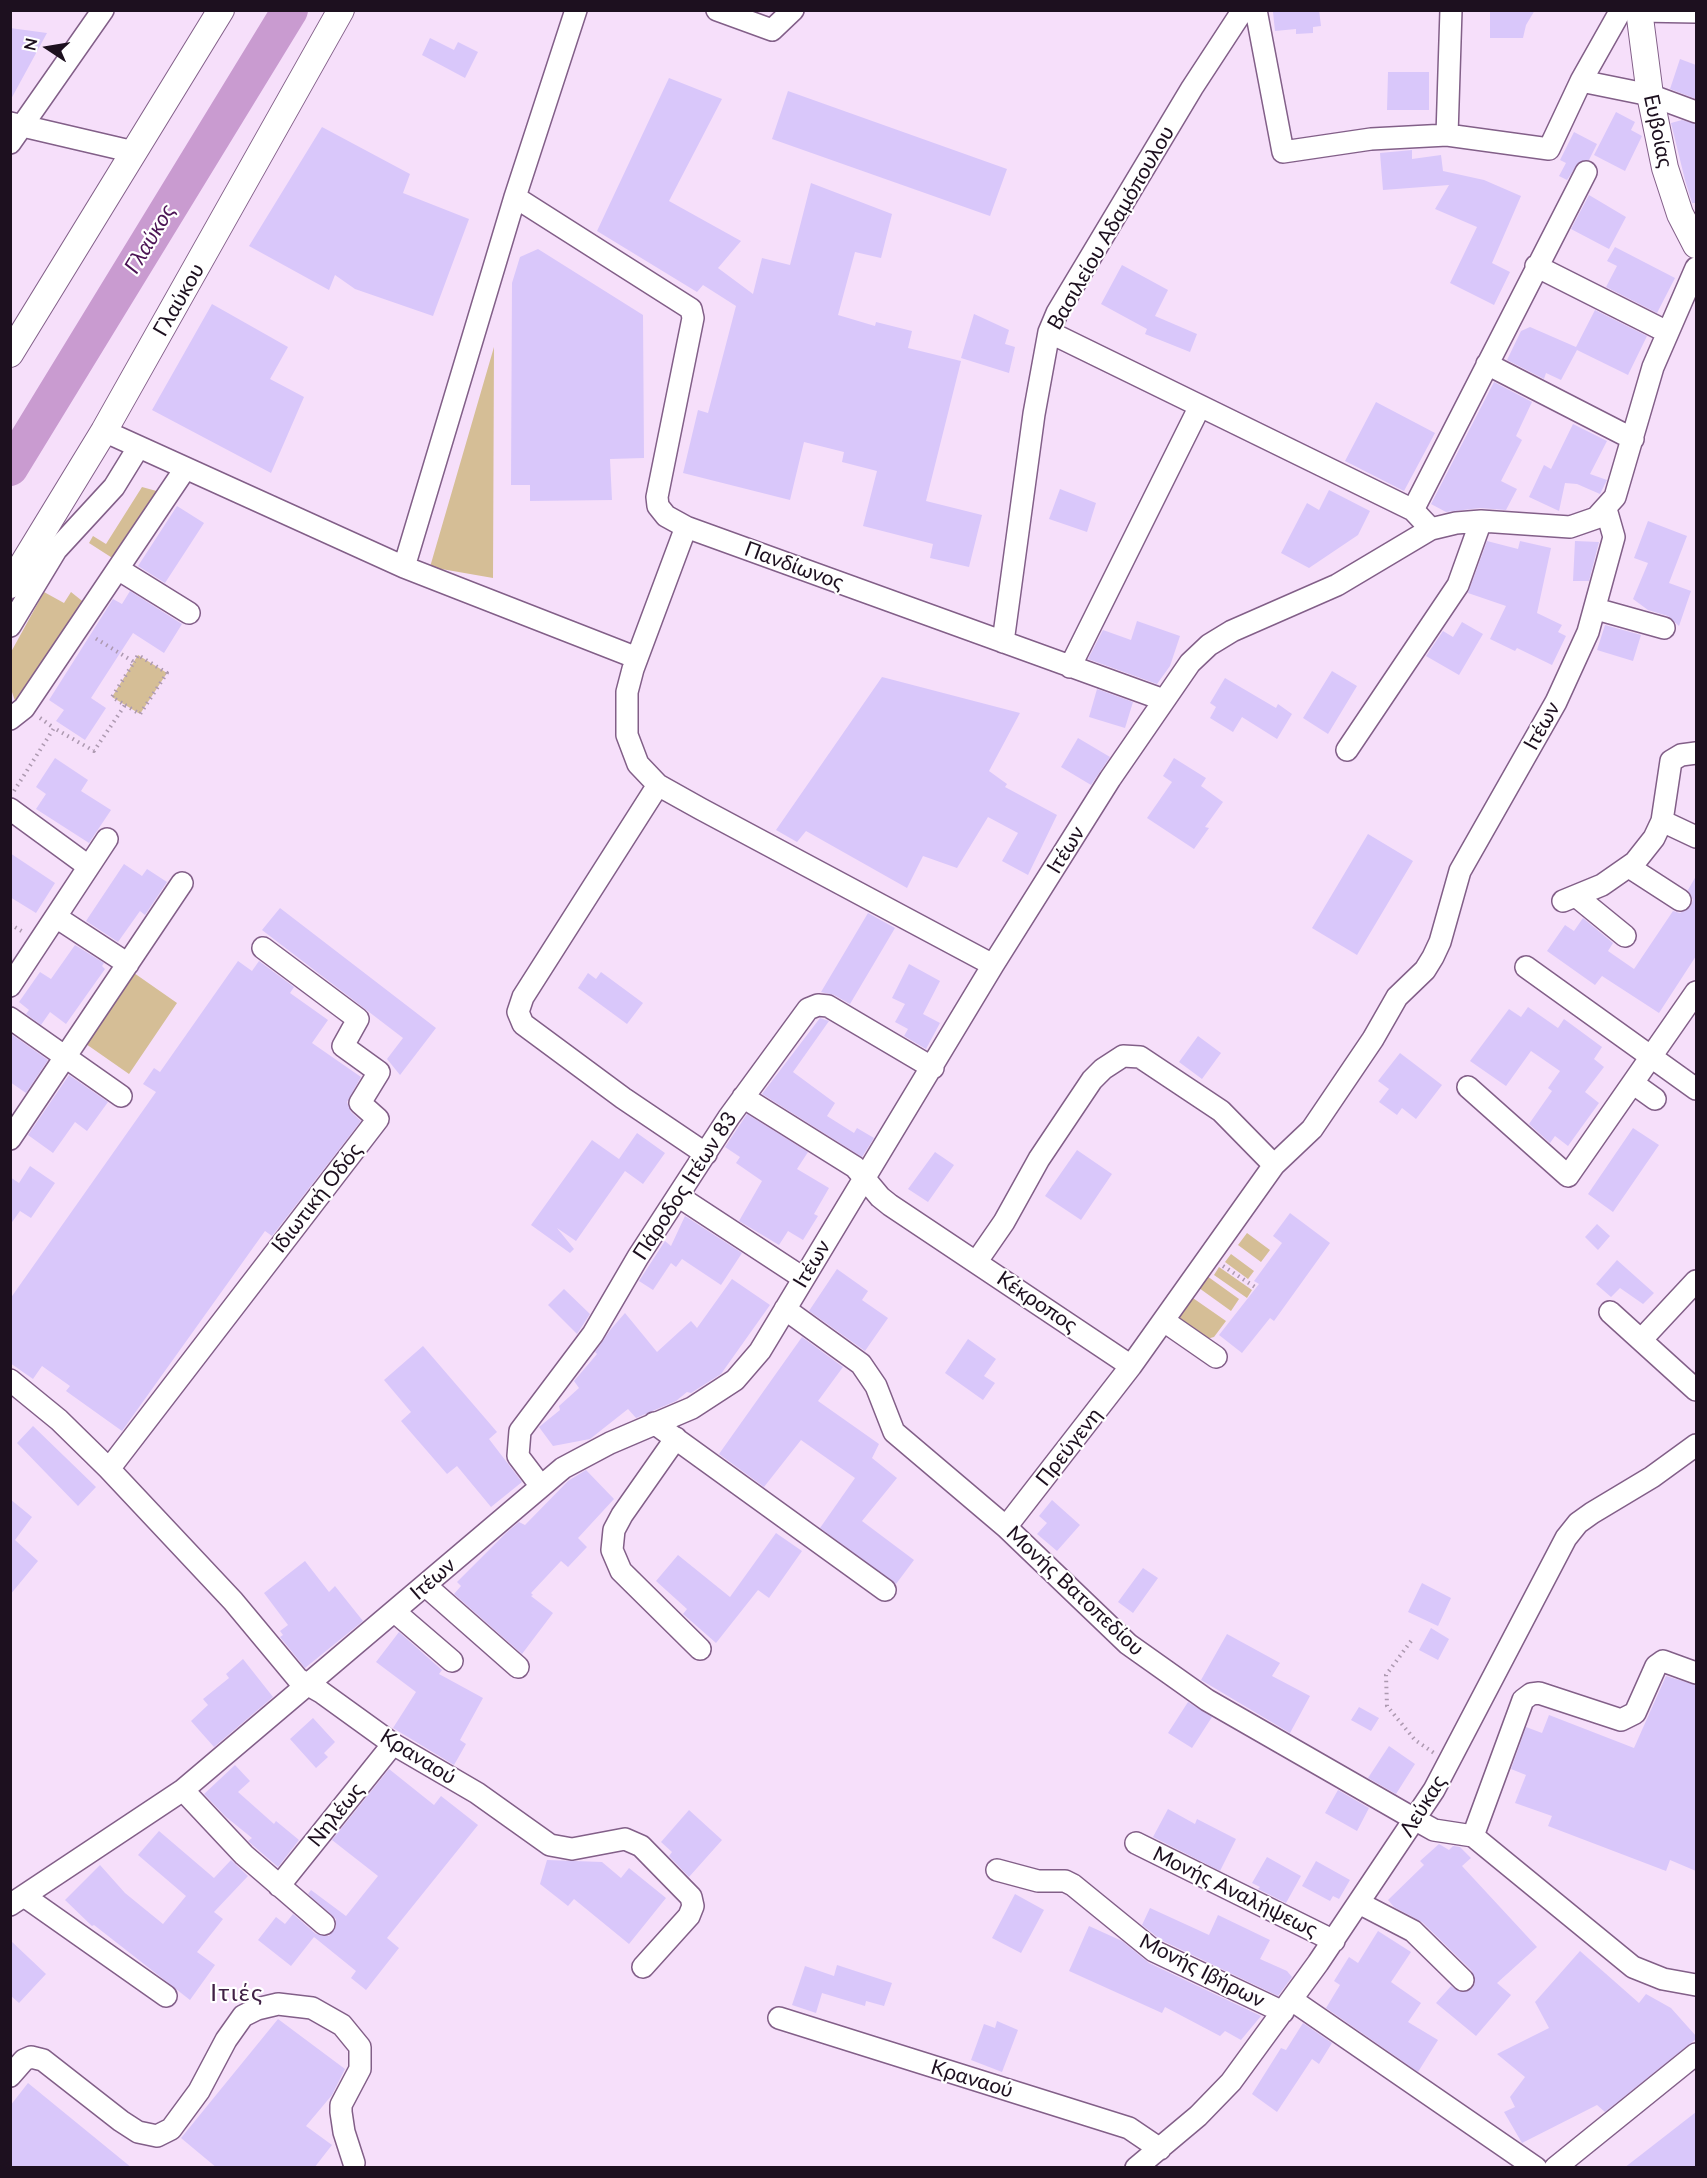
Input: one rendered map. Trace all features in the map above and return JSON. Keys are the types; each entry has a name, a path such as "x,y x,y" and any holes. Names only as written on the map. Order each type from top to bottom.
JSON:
{"main road":[{"path":"10,354 221,10"},
{"name":"Γλαύκου","path":"10,585 104,431 341,10"},
{"name":"Ευβοίας","path":"1639,11 1650,95 1665,168 1680,214 1696,245"}],"street":[{"path":"103,10 14,131 134,152"},
{"path":"404,567 514,197 576,10"},
{"path":"717,10 772,30 793,10"},
{"name":"Βασιλείου Αδαμόπουλου","path":"1003,642 1034,414 1049,333 1057,313 1192,88 1243,10"},
{"path":"1256,10 1283,153 1371,139 1447,135 1549,149 1581,81 1621,10"},
{"path":"1447,135 1451,10"},
{"path":"1639,11 1696,12"},
{"path":"1581,81 1650,95 1696,112"},
{"path":"1413,510 1586,172"},
{"name":"Πανδίωνος","path":"514,197 691,309 693,318 657,497 658,506 666,516 686,527 1164,700"},
{"path":"1536,267 1667,332"},
{"path":"1606,509 1618,488 1645,393 1667,332 1696,268"},
{"path":"1049,333 1413,510 1431,529"},
{"path":"1487,364 1632,439"},
{"path":"1070,667 1200,406"},
{"path":"104,431 404,567 637,658"},
{"path":"10,626 56,550 114,487 138,448"},
{"path":"10,719 24,708 185,469"},
{"name":"Ιτέων","path":"17,1901 183,1790 426,1586 540,1485 581,1458 699,1404 735,1380 760,1351 933,1068 993,965 1164,700 1190,663 1209,645 1232,631 1337,585 1431,529 1456,523 1481,521 1570,527 1596,518 1606,509 1614,537 1596,609 1556,702 1460,871 1440,942 1433,957 1425,970 1397,997 1373,1039 1312,1129 1274,1165"},
{"path":"1347,750 1458,585 1481,521"},
{"path":"686,527 637,658 627,692 627,735 638,764 658,785 993,965"},
{"path":"118,569 189,613"},
{"path":"1596,609 1664,628"},
{"path":"1625,936 1569,898 1602,885 1629,867 1649,845 1662,821 1671,761 1681,755 1696,753"},
{"path":"658,785 523,997 518,1012 523,1024 623,1098 706,1154"},
{"path":"10,809 88,866"},
{"path":"1662,821 1696,837"},
{"path":"10,986 107,839"},
{"path":"1629,867 1680,900"},
{"path":"10,1139 182,883"},
{"path":"56,917 128,964"},
{"name":"Ιδιωτική Οδός","path":"113,1474 378,1119 360,1103 379,1072 343,1046 358,1019 263,948"},
{"path":"1526,967 1696,1089"},
{"path":"1468,1087 1568,1176 1696,992"},
{"name":"Πάροδος Ιτέων 83","path":"540,1485 518,1456 520,1431 594,1334 678,1196 743,1097 808,1009 818,1005 828,1006 933,1068"},
{"path":"10,1018 122,1096"},
{"path":"977,1261 1004,1222 1039,1159 1092,1080 1114,1060 1123,1056 1140,1057 1221,1111 1274,1165 1131,1366"},
{"path":"1634,1084 1655,1099"},
{"name":"Κέκροπος","path":"743,1097 855,1167 890,1206 977,1261 1131,1366"},
{"path":"678,1196 803,1278"},
{"path":"1641,1340 1696,1281"},
{"name":"Μονής Βατοπεδίου","path":"785,1309 861,1364 876,1386 894,1432 1006,1527 1128,1644 1207,1700 1416,1820 1434,1830 1473,1836"},
{"path":"1610,1312 1696,1390"},
{"path":"1164,1321 1216,1357"},
{"name":"Πρεύγενη","path":"1006,1527 1131,1366"},
{"name":"Κραναού","path":"10,1380 59,1420 113,1474 233,1600 287,1669 308,1685 393,1743 477,1793 550,1845 572,1849 626,1839 641,1845 691,1897 693,1906 689,1916 643,1967"},
{"path":"654,1423 885,1590"},
{"path":"676,1438 622,1515 614,1530 612,1550 621,1571 700,1648"},
{"name":"Λεύκας","path":"1136,2168 1198,2116 1231,2082 1334,1941 1416,1820 1449,1763 1566,1538 1578,1523 1652,1477 1696,1445"},
{"path":"426,1586 518,1667"},
{"path":"395,1612 452,1661"},
{"path":"1696,1673 1663,1661 1656,1666 1635,1713 1621,1720 1539,1693 1531,1694 1523,1700 1473,1836 1633,1967 1663,1979 1696,1985"},
{"name":"Νηλέως","path":"279,1886 393,1743"},
{"path":"183,1790 244,1855 324,1924"},
{"name":"Μονής Αναλήψεως","path":"1136,1843 1334,1941"},
{"name":"Μονής Ιβήρων","path":"997,1870 1038,1881 1065,1881 1073,1885 1154,1951 1288,2006 1536,2168"},
{"path":"17,1901 166,1996"},
{"path":"1359,1904 1413,1931 1463,1980"},
{"path":"10,2076 24,2060 31,2057 43,2060 138,2132 158,2136 171,2129 199,2091 226,2040 243,2016 257,2009 278,2004 312,2008 342,2025 360,2047 360,2070 342,2105 341,2112 344,2132 354,2163"},
{"name":"Κραναού","path":"779,2018 1128,2128 1160,2149"},
{"path":"1555,2168 1696,2054"}],"path":[{"path":"78,628 134,662"},
{"path":"138,655 167,673 140,714 125,705 112,697 138,655"},
{"path":"10,797 54,728 94,751 125,705"},
{"path":"1210,1258 1255,1287"},
{"path":"1411,1641 1386,1675 1387,1706 1415,1740 1449,1763"}],"shaded area":[{"path":"494,347 493,578 430,567"},
{"path":"142,487 160,492 117,561 89,543 93,536 106,544"},
{"path":"44,592 64,603 71,592 86,604 22,699 15,701 11,689 11,652"},
{"path":"138,655 167,673 140,714 112,697"},
{"path":"134,973 177,1003 129,1074 86,1044"},
{"path":"1247,1233 1270,1250 1261,1262 1238,1245"},
{"path":"1231,1254 1254,1271 1248,1279 1225,1262"},
{"path":"1219,1267 1252,1290 1247,1298 1214,1275"},
{"path":"1207,1276 1239,1299 1231,1311 1199,1288"},
{"path":"1190,1296 1226,1321 1214,1337 1203,1340 1174,1319"}],"building":[{"path":"1319,10 1321,26 1313,27 1313,33 1296,34 1296,29 1275,31 1273,12"},
{"path":"1490,10 1535,10 1526,25 1523,38 1490,38"},
{"path":"10,28 47,33 10,101"},
{"path":"430,38 454,50 458,42 478,52 465,78 422,55"},
{"path":"1680,59 1696,65 1696,99 1670,89"},
{"path":"1388,72 1429,72 1429,110 1387,110"},
{"path":"669,78 722,99 669,201 741,241 718,268 753,294 762,258 790,265 811,183 892,214 881,258 855,252 838,315 875,326 876,322 912,331 908,348 961,361 926,501 982,515 969,567 930,558 933,544 863,526 877,471 842,462 844,452 804,442 790,500 683,473 698,410 708,413 736,306 703,285 697,292 597,231"},
{"path":"788,91 1007,169 990,216 772,139"},
{"path":"1616,112 1635,122 1631,130 1642,136 1625,171 1594,155"},
{"path":"1682,120 1696,124 1696,203 1692,203 1671,123"},
{"path":"322,127 410,174 403,193 469,219 433,316 355,289 335,275 329,290 249,246"},
{"path":"1574,132 1597,144 1589,160 1579,162 1567,180 1559,176 1566,163 1560,160"},
{"path":"1412,150 1412,159 1441,155 1443,171 1484,180 1521,196 1492,263 1510,272 1494,305 1450,283 1477,227 1435,209 1449,185 1383,190 1380,153"},
{"path":"1589,195 1626,217 1609,249 1571,229"},
{"path":"1615,247 1675,278 1657,313 1606,287 1617,266 1607,261"},
{"path":"538,249 643,315 644,458 610,459 612,500 530,501 530,485 511,485 512,283 520,257"},
{"path":"1122,265 1168,290 1155,316 1197,334 1190,352 1145,334 1147,329 1101,304"},
{"path":"212,304 288,347 270,379 304,397 271,473 152,410"},
{"path":"1595,310 1647,336 1628,375 1577,350 1561,380 1546,373 1544,379 1507,360 1521,331 1530,327 1576,347"},
{"path":"974,314 1009,330 1005,344 1015,347 1009,373 961,358"},
{"path":"1494,382 1532,402 1516,436 1522,440 1501,481 1517,489 1506,510 1480,508 1446,512 1431,504"},
{"path":"1376,402 1435,433 1404,491 1345,461"},
{"path":"1573,424 1607,441 1590,474 1607,480 1600,494 1577,484 1565,483 1559,511 1529,497 1544,465 1551,469"},
{"path":"1060,489 1096,503 1087,532 1049,519"},
{"path":"1329,490 1370,511 1358,535 1309,568 1281,553 1307,503 1319,510"},
{"path":"177,506 204,523 165,583 138,566"},
{"path":"1648,521 1687,536 1669,583 1691,591 1679,626 1668,616 1648,610 1633,599 1648,563 1634,558"},
{"path":"1487,541 1518,549 1520,541 1551,548 1537,613 1562,625 1558,632 1566,636 1552,665 1517,648 1515,651 1490,639 1506,606 1468,593"},
{"path":"1575,541 1599,542 1589,581 1573,581"},
{"path":"130,591 182,624 164,653 133,633 91,698 106,708 85,740 56,721 64,710 49,700 113,599 122,604"},
{"path":"1137,621 1180,636 1170,666 1157,684 1088,659 1103,630 1131,640"},
{"path":"1462,622 1483,634 1459,675 1426,656 1443,631 1453,637"},
{"path":"1605,625 1641,635 1633,661 1597,650"},
{"path":"1332,671 1357,686 1328,734 1303,718"},
{"path":"882,677 1020,713 989,771 1007,784 1005,787 1057,815 1028,875 1002,861 1018,833 988,817 957,868 923,856 907,888 806,831 797,842 776,830"},
{"path":"1225,678 1276,708 1278,704 1292,714 1277,739 1242,717 1233,732 1210,718 1216,707 1210,703"},
{"path":"1097,689 1133,702 1125,728 1089,717"},
{"path":"1078,738 1110,757 1091,785 1061,767"},
{"path":"55,758 88,780 81,791 111,810 89,843 36,809 46,794 36,787"},
{"path":"1174,758 1206,778 1201,786 1223,802 1205,827 1209,828 1194,849 1147,818 1172,782 1163,776"},
{"path":"1368,834 1413,861 1357,955 1312,928"},
{"path":"10,853 55,883 36,913 10,897"},
{"path":"124,864 142,876 147,869 167,882 145,915 140,911 118,942 86,921"},
{"path":"1696,876 1696,956 1659,1013 1602,976 1595,985 1547,951 1565,925 1574,931 1583,918 1613,943 1608,951 1634,969 1673,911 1680,913 1690,907 1693,900 1688,890"},
{"path":"280,908 436,1028 400,1075 387,1059 403,1038 262,930"},
{"path":"868,913 895,928 850,1004 834,995 821,992"},
{"path":"75,945 104,963 102,966 105,969 66,1024 50,1012 41,1025 26,1014 29,1010 19,1002 40,972 51,979"},
{"path":"238,961 252,971 259,961 294,987 290,993 328,1020 312,1043 361,1077 347,1102 351,1112 361,1121 272,1236 265,1231 122,1431 66,1391 70,1386 42,1366 33,1379 10,1363 10,1299 156,1092 143,1084 154,1068 160,1072"},
{"path":"909,964 940,981 923,1014 940,1023 926,1049 904,1036 908,1029 895,1022 905,1004 892,998"},
{"path":"601,972 643,1003 627,1024 578,988 588,973 596,979"},
{"path":"1528,1007 1558,1028 1564,1019 1602,1047 1594,1059 1604,1067 1585,1092 1599,1103 1568,1146 1555,1136 1550,1143 1529,1124 1552,1091 1548,1088 1560,1071 1531,1051 1506,1086 1470,1061 1509,1009 1521,1017"},
{"path":"820,1018 829,1021 793,1072 835,1103 827,1116 854,1133 857,1128 874,1138 862,1157 762,1094"},
{"path":"11,1034 48,1060 26,1093 10,1082"},
{"path":"1198,1036 1221,1053 1202,1079 1179,1062"},
{"path":"1400,1053 1442,1085 1416,1119 1402,1108 1397,1115 1379,1102 1389,1089 1378,1081"},
{"path":"69,1075 108,1102 87,1131 75,1122 53,1153 28,1135"},
{"path":"747,1114 808,1152 797,1169 829,1188 814,1214 818,1216 803,1240 788,1231 779,1245 739,1221 762,1181 736,1163 740,1157 725,1147"},
{"path":"1633,1128 1659,1145 1613,1212 1588,1194"},
{"path":"637,1133 665,1153 643,1184 625,1171 576,1241 557,1228 574,1249 570,1253 531,1225 592,1140 619,1159"},
{"path":"1077,1150 1112,1174 1081,1220 1045,1196"},
{"path":"935,1152 954,1165 928,1202 908,1189"},
{"path":"30,1166 55,1183 31,1218 20,1211 10,1225 10,1177 19,1183"},
{"path":"1290,1213 1330,1243 1274,1321 1270,1318 1242,1353 1219,1335 1259,1284 1254,1281 1282,1243 1273,1236"},
{"path":"685,1216 742,1253 721,1285 682,1259 676,1267 671,1263 653,1290 639,1281 665,1241 671,1246"},
{"path":"1597,1224 1610,1236 1598,1250 1585,1237"},
{"path":"1617,1260 1654,1293 1643,1304 1620,1288 1611,1297 1596,1284"},
{"path":"837,1269 868,1291 862,1300 888,1318 865,1351 809,1311"},
{"path":"732,1279 770,1305 721,1374 691,1393 687,1392 676,1401 636,1418 628,1409 590,1439 553,1446 539,1427 560,1410 559,1406 579,1388 574,1381 597,1354 595,1352 625,1313 657,1352 691,1321 697,1328"},
{"path":"564,1289 590,1314 577,1334 548,1305"},
{"path":"802,1337 843,1367 818,1401 879,1444 872,1458 897,1478 862,1521 914,1560 896,1584 820,1528 855,1478 801,1440 764,1487 719,1454"},
{"path":"968,1339 996,1359 984,1376 995,1383 983,1400 945,1373"},
{"path":"423,1346 497,1432 489,1439 522,1482 491,1507 457,1466 447,1474 401,1421 411,1412 384,1380"},
{"path":"33,1426 96,1487 78,1506 17,1443"},
{"path":"586,1470 614,1499 578,1538 587,1547 568,1567 561,1561 531,1593 533,1595 531,1596 553,1613 522,1654 454,1594 461,1586 457,1582 506,1533 519,1522 525,1525 568,1481"},
{"path":"10,1499 32,1517 15,1540 38,1561 10,1595"},
{"path":"1052,1500 1080,1525 1057,1551 1037,1534 1047,1523 1039,1516"},
{"path":"776,1533 802,1551 769,1598 758,1590 716,1643 683,1614 687,1609 656,1581 678,1555 730,1597"},
{"path":"305,1561 329,1592 335,1586 363,1621 305,1668 280,1637 283,1635 280,1631 288,1625 264,1593"},
{"path":"1143,1568 1158,1578 1133,1613 1118,1602"},
{"path":"1422,1583 1451,1598 1438,1626 1408,1612"},
{"path":"1431,1628 1449,1639 1438,1660 1419,1650"},
{"path":"399,1632 442,1670 439,1674 483,1698 460,1740 466,1744 454,1765 393,1728 416,1692 376,1662"},
{"path":"1227,1634 1280,1663 1272,1676 1310,1696 1290,1733 1201,1680"},
{"path":"243,1659 273,1697 214,1747 191,1721 208,1705 203,1699 229,1678 226,1674"},
{"path":"1666,1676 1696,1685 1696,1871 1670,1860 1666,1871 1548,1826 1552,1816 1515,1803 1526,1775 1511,1769 1526,1727 1542,1733 1549,1715 1634,1748"},
{"path":"1188,1702 1212,1717 1192,1748 1168,1733"},
{"path":"1359,1707 1379,1718 1371,1731 1351,1720"},
{"path":"313,1718 335,1742 324,1753 328,1757 316,1768 290,1739"},
{"path":"1389,1746 1415,1764 1396,1794 1368,1778"},
{"path":"235,1765 250,1781 238,1792 274,1824 276,1821 299,1840 278,1867 248,1841 252,1838 226,1817 204,1794"},
{"path":"389,1769 434,1805 441,1796 478,1825 387,1938 399,1948 366,1990 351,1978 356,1971 314,1937 291,1966 258,1940 276,1917 285,1924 293,1914 316,1934 329,1936 336,1927 336,1919 308,1894 311,1890 346,1916 378,1876 332,1840"},
{"path":"1338,1790 1369,1808 1357,1831 1325,1813"},
{"path":"1168,1809 1195,1824 1197,1819 1236,1839 1220,1871 1153,1837"},
{"path":"689,1810 722,1840 689,1877 669,1856 672,1852 661,1842"},
{"path":"159,1831 214,1878 231,1860 248,1876 214,1912 223,1919 197,1952 215,1965 190,2000 94,1925 92,1926 65,1900 100,1865 125,1893 163,1924 186,1896 138,1855"},
{"path":"1439,1844 1449,1850 1453,1846 1460,1847 1471,1858 1462,1866 1537,1947 1497,1983 1511,1995 1476,2036 1436,2003 1451,1986 1460,1992 1472,1989 1475,1983 1472,1971 1422,1922 1394,1907 1388,1900 1424,1865 1420,1861"},
{"path":"1267,1857 1301,1876 1286,1903 1258,1889 1260,1887 1252,1883"},
{"path":"547,1860 602,1862 621,1878 629,1868 666,1898 629,1944 574,1899 568,1906 540,1884"},
{"path":"1316,1861 1350,1880 1339,1899 1333,1896 1330,1901 1302,1886"},
{"path":"1015,1894 1044,1910 1021,1953 992,1938"},
{"path":"1150,1908 1209,1935 1218,1915 1270,1940 1260,1959 1287,1971 1292,1977 1278,1996 1161,1940 1142,1925"},
{"path":"1089,1926 1122,1941 1149,1963 1261,2016 1241,2040 1225,2031 1220,2036 1165,2007 1162,2013 1069,1971"},
{"path":"1378,1931 1411,1952 1391,1982 1421,2003 1408,2022 1438,2040 1418,2072 1326,2008 1340,1985 1334,1981 1349,1957 1358,1963"},
{"path":"10,1940 46,1974 19,2003 10,1995"},
{"path":"1580,1951 1639,2003 1646,1994 1671,2008 1696,2036 1696,2039 1605,2112 1597,2105 1522,2143 1504,2112 1515,2107 1510,2097 1525,2077 1497,2054 1549,2028 1535,2002"},
{"path":"837,1965 892,1983 884,2006 866,2001 865,2006 822,1993 816,2013 792,2005 805,1966 834,1976"},
{"path":"278,2019 345,2069 332,2095 306,2126 332,2145 314,2168 217,2168 181,2138"},
{"path":"997,2021 1018,2030 1002,2072 971,2060 984,2024 995,2028"},
{"path":"1303,2023 1332,2043 1319,2064 1312,2059 1277,2112 1252,2094 1281,2048 1286,2050"},
{"path":"28,2083 132,2168 10,2168 10,2106"},
{"path":"1696,2112 1696,2168 1624,2168"}],"waterway":[{"name":"Γλαύκος","path":"10,468 290,10"}],"district":[{"name":"Ιτιές","path":"237,1993"}]}
